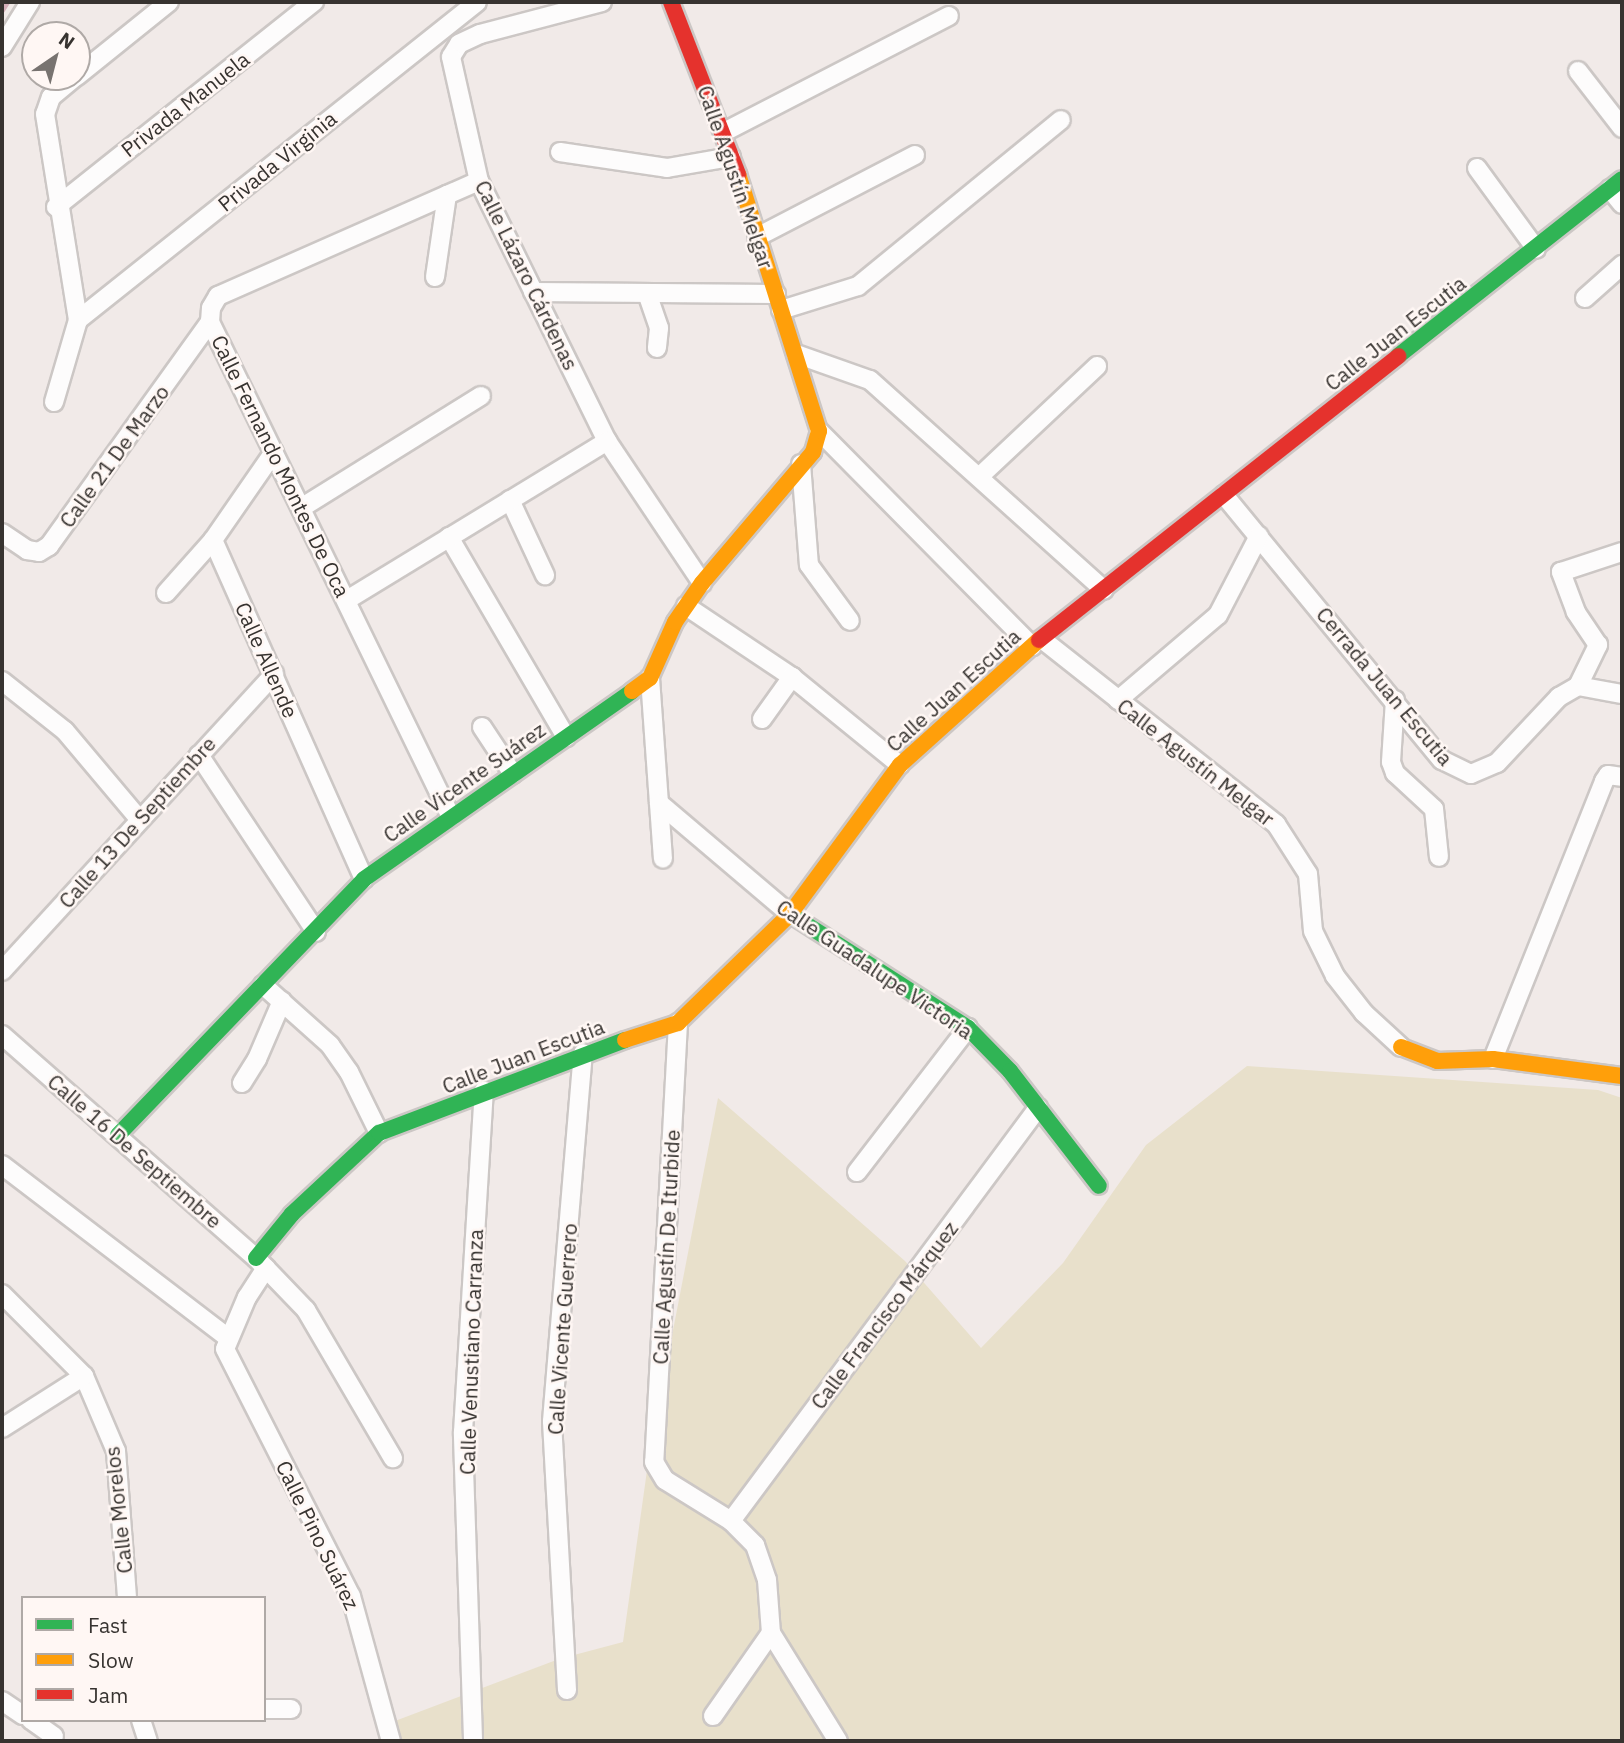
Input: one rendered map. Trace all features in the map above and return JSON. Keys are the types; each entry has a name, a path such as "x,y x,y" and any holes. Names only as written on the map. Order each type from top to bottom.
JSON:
{"street":[{"path":"2,47 30,2"},
{"path":"91,64 169,2"},
{"name":"Privada Manuela","path":"56,206 314,2"},
{"name":"Privada Virginia","path":"78,320 477,2"},
{"name":"Calle Lázaro Cárdenas","path":"602,2 480,34 459,44 451,57 479,181 607,441 702,583"},
{"name":"Calle Agustín Melgar","path":"671,2 724,132 819,431 1037,643 1118,700 1276,824 1308,874 1313,931 1335,976 1364,1013 1401,1047"},
{"path":"724,132 949,16"},
{"path":"1578,71 1622,128"},
{"path":"54,401 78,320 56,206 45,105 60,91"},
{"path":"533,292 647,293 778,302 859,286 1061,120"},
{"path":"560,152 667,168 732,157"},
{"path":"757,237 915,155"},
{"path":"1478,168 1536,249"},
{"name":"Calle Fernando Montes De Oca","path":"451,817 210,322 213,301 218,296 479,181"},
{"path":"1616,184 1622,204"},
{"name":"Calle Juan Escutia","path":"261,1263 292,1214 379,1133 583,1053 678,1023 790,914 900,765 1037,643 1616,184"},
{"path":"435,277 447,195"},
{"path":"1585,298 1622,265"},
{"path":"647,293 659,328 657,348"},
{"name":"Calle 21 De Marzo","path":"2,533 27,550 39,552 49,546 210,322"},
{"path":"796,354 870,380 1104,590"},
{"path":"979,477 1097,366"},
{"path":"302,508 481,396"},
{"path":"819,431 807,458 809,565 850,621"},
{"path":"347,600 607,441"},
{"path":"166,593 213,540 274,452"},
{"name":"Calle Vicente Suárez","path":"118,1135 316,932 364,879 650,678 686,606 702,583 807,458"},
{"name":"Cerrada Juan Escutia","path":"1224,495 1442,760 1471,774 1497,764 1559,697 1578,686 1598,645 1576,612 1561,572 1622,552"},
{"path":"510,499 545,575"},
{"path":"1118,700 1218,615 1259,536"},
{"path":"449,537 566,737"},
{"name":"Calle Allende","path":"213,540 364,879"},
{"path":"686,606 792,677 900,765"},
{"name":"Calle 13 De Septiembre","path":"2,971 274,674"},
{"path":"762,719 792,677"},
{"path":"650,678 663,859"},
{"path":"2,681 65,730 139,820"},
{"path":"1578,686 1622,694"},
{"path":"1395,701 1391,762 1395,773 1434,809 1439,856"},
{"path":"482,727 513,774"},
{"path":"199,755 316,932"},
{"path":"1493,1059 1604,781 1608,775 1622,777"},
{"name":"Calle Guadalupe Victoria","path":"659,803 790,914 968,1028 1010,1071 1099,1186"},
{"path":"263,985 336,1054 379,1133"},
{"path":"242,1083 282,1001"},
{"name":"Calle Agustín De Iturbide","path":"678,1023 657,1472 731,1521"},
{"path":"857,1172 968,1028"},
{"name":"Calle 16 De Septiembre","path":"2,1035 261,1263 306,1310 393,1458"},
{"path":"1401,1047 1437,1061 1493,1059 1622,1076"},
{"name":"Calle Vicente Guerrero","path":"567,1689 552,1421 583,1053"},
{"name":"Calle Venustiano Carranza","path":"473,1739 463,1432 484,1091"},
{"name":"Calle Francisco Márquez","path":"731,1521 1038,1108"},
{"path":"2,1165 228,1338 261,1263"},
{"name":"Calle Morelos","path":"2,1294 84,1376 116,1451 127,1596"},
{"name":"Calle Pino Suárez","path":"228,1338 226,1354 351,1596 391,1741"},
{"path":"2,1428 84,1376"},
{"path":"731,1521 755,1545 762,1564 771,1633 838,1741"},
{"path":"713,1716 771,1633"},
{"path":"2,1701 21,1714"},
{"path":"266,1709 291,1709"},
{"path":"34,1722 54,1736"},
{"path":"142,1722 148,1741"}],"shaded area":[{"path":"1247,1066 1598,1090 1622,1098 1622,1741 387,1741 387,1724 559,1659 623,1642 650,1449 718,1098 905,1261 981,1348 1063,1263 1146,1145"}],"waterway":[{"path":"2,10 7,2"}],"traffic: fast":[{"path":"1398,356 1622,179"},
{"path":"118,1135 364,879 632,691"},
{"path":"790,914 968,1028 1010,1071 1099,1186"},
{"path":"256,1258 292,1214 379,1133 625,1040"}],"traffic: slow":[{"path":"632,691 650,678 675,622 702,583 813,452 819,431 738,174"},
{"path":"625,1040 678,1023 790,914 900,765 1039,640"},
{"path":"1401,1047 1437,1061 1493,1059 1622,1076"}],"traffic: jam":[{"path":"671,2 738,174"},
{"path":"1039,640 1398,356"}]}
